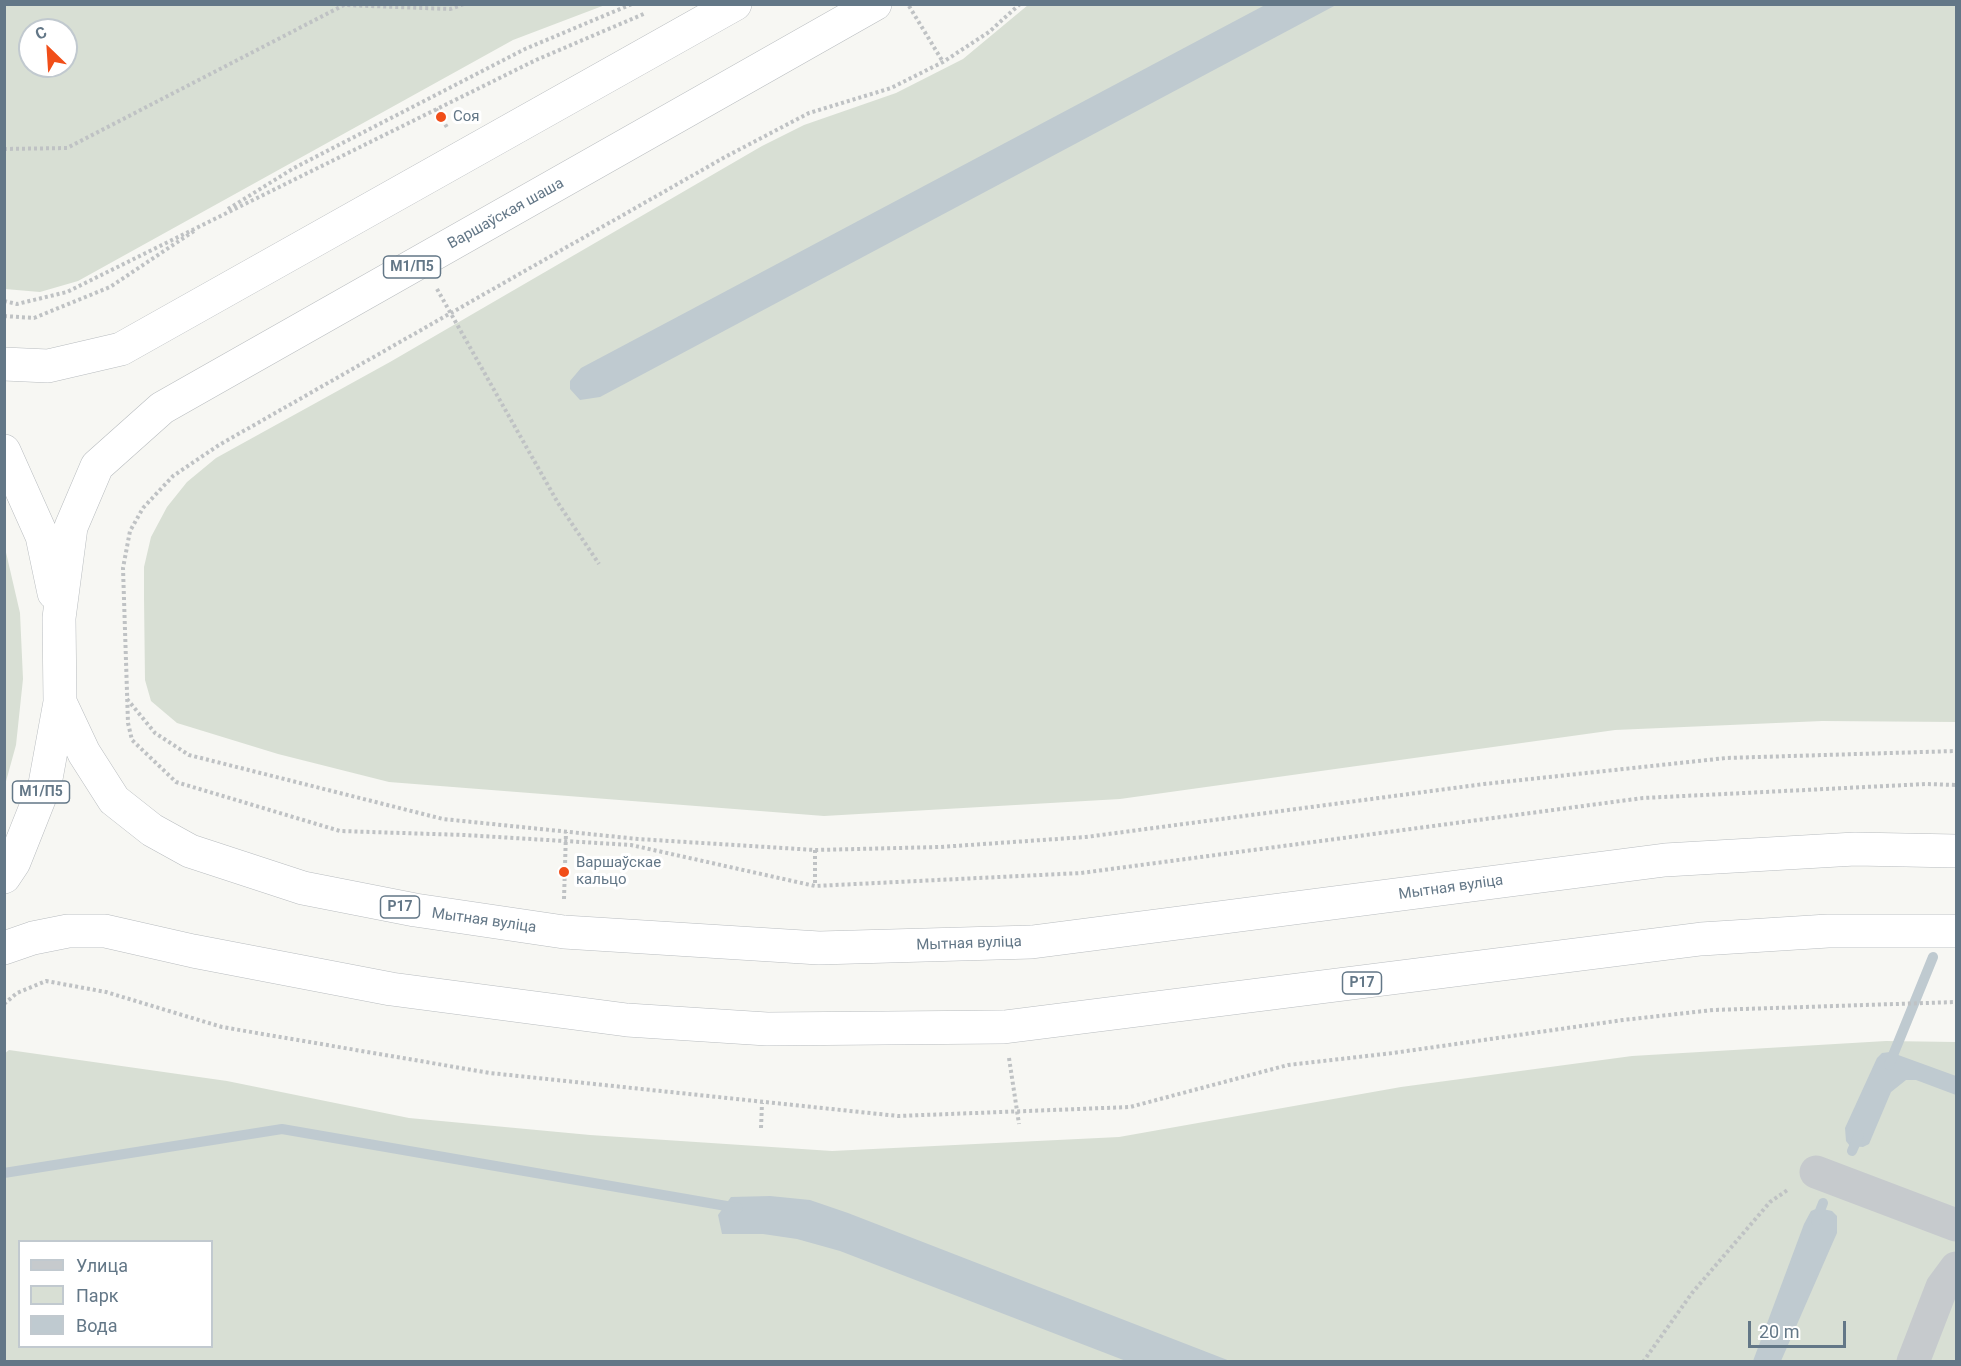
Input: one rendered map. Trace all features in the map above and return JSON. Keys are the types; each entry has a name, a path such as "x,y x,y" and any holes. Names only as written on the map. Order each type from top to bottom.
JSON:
{"highway":[{"path":"4,364 48,366 121,349 735,4"},
{"name":"Варшаўская шаша","path":"4,877 14,862 45,784 60,702 59,618 71,527 97,466 162,408 875,4"},
{"name":"Варшаўская шаша","path":"4,451 42,536 59,618"},
{"name":"Мытная вуліца","path":"60,702 84,753 114,800 152,830 190,851 303,888 415,910 564,933 819,948 1032,942 1665,860 1855,849 1956,851"},
{"name":"Р17","path":"4,948 33,938 68,931 105,931 193,951 391,989 627,1020 767,1029 1004,1027 1701,939 1828,931 1956,931"}],"street":[{"path":"1816,1172 1956,1225"},
{"path":"1914,1362 1942,1287 1956,1268"}],"path":[{"path":"4,149 67,148 344,5 450,9 464,4"},
{"path":"4,316 34,318 110,287 294,168 525,49 632,4"},
{"path":"908,4 942,62"},
{"path":"1020,4 989,32 942,62 891,88 809,113 725,157 219,445 173,476 143,508 130,531 123,568 128,723 132,740 177,782 340,831 464,835 631,845 815,886 1081,873 1643,798 1915,784 1956,785"},
{"path":"4,301 17,304 67,292 536,60 655,9"},
{"path":"420,263 451,311 558,503 599,564"},
{"path":"127,698 155,733 189,755 443,819 566,832 815,850 940,847 1086,837 1484,784 1726,758 1956,751"},
{"path":"564,933 566,832"},
{"path":"815,850 815,886"},
{"path":"1004,1027 1019,1124"},
{"path":"761,1128 762,1103"},
{"path":"1643,1362 1692,1293 1770,1202 1816,1172"}],"green space":[{"path":"5,4 605,5 513,40 78,281 40,292 5,289"},
{"path":"1028,5 1956,5 1956,722 1822,721 1615,730 1120,799 824,816 389,782 278,754 177,723 151,701 145,680 144,567 151,537 167,507 187,482 216,458 390,362 762,146 804,125 896,93 963,59"},
{"path":"5,548 20,613 23,679 16,745 5,785"},
{"path":"1886,1041 1956,1042 1956,1361 5,1361 4,1054 9,1050 227,1081 409,1118 590,1135 832,1151 1119,1137 1401,1087 1632,1056"}],"water":[{"path":"1265,5 1336,5 600,397 580,400 570,389 570,381 581,368"},
{"path":"1890,1052 1956,1076 1956,1095 1916,1080 1906,1080 1891,1092 1869,1144 1863,1147 1850,1146 1846,1141 1845,1128 1877,1058 1882,1053"},
{"path":"770,1196 810,1200 848,1213 1230,1361 1126,1361 840,1251 797,1239 763,1234 722,1234 718,1215 731,1197"},
{"path":"1818,1208 1832,1211 1837,1216 1837,1233 1781,1361 1753,1361 1804,1224 1811,1211"}],"waterway":[{"path":"1889,1065 1933,957"},
{"path":"4,1173 282,1129 738,1208"},
{"path":"1852,1151 1859,1135"},
{"path":"1816,1221 1823,1203"}],"place":[{"name":"Соя","path":"441,117"},
{"name":"Варшаўскае кальцо","path":"564,872"}]}
